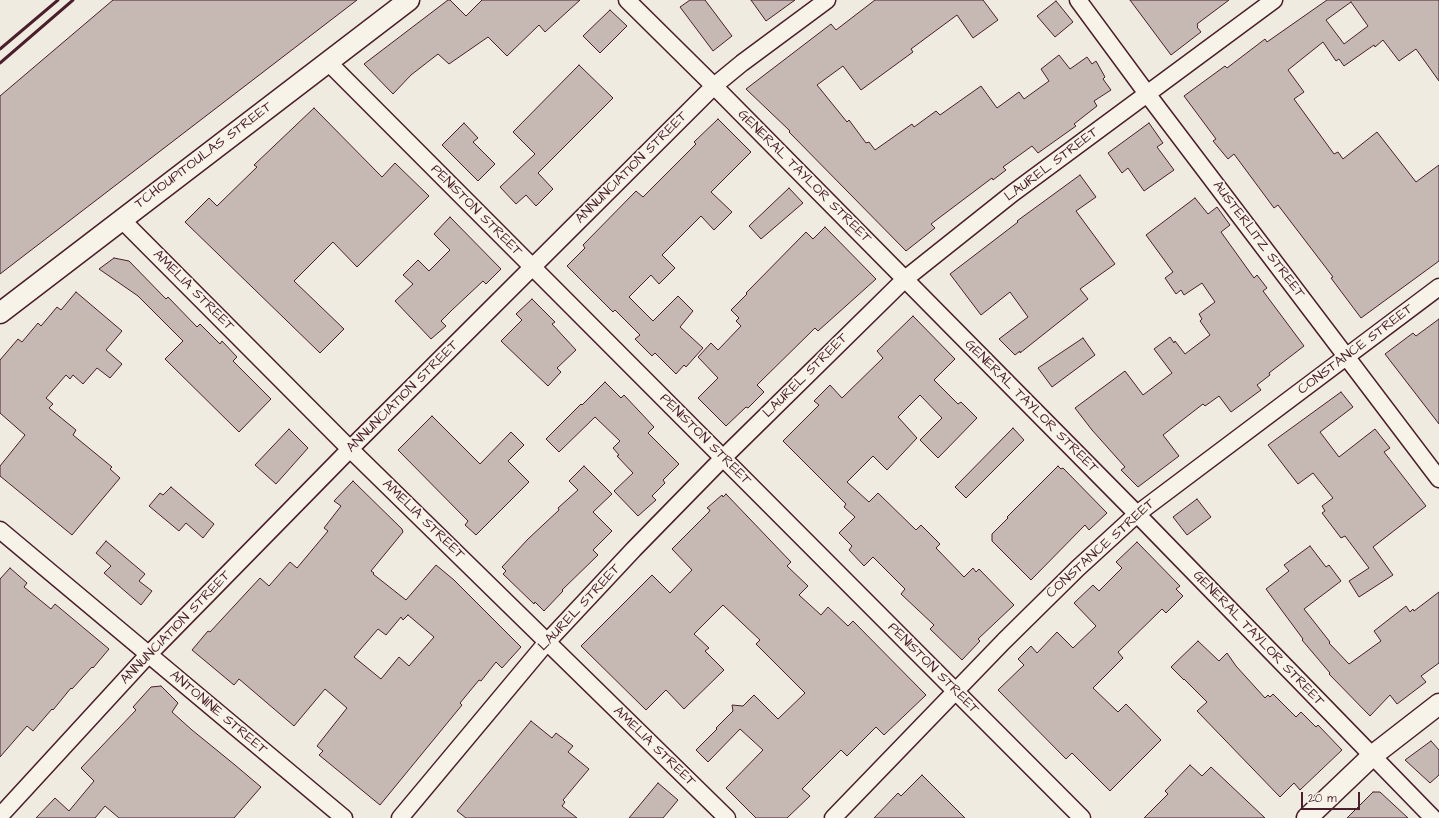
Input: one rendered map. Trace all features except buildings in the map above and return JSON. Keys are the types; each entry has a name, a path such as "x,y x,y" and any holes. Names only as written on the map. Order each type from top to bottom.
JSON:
{"street":[{"name":"TCHOUPITOULAS STREET","path":"0,313 327,61 409,0"},
{"name":"GENERAL TAYLOR STREET","path":"627,0 1137,514 1433,818"},
{"name":"ANNUNCIATION STREET","path":"0,816 148,655 350,449 714,86 742,63 827,0"},
{"name":"AUSTERLITZ STREET","path":"1078,0 1439,479"},
{"name":"LAUREL STREET","path":"400,818 547,642 634,549 723,458 904,279 1013,193 1274,0"},
{"name":"PENISTON STREET","path":"327,61 1082,818"},
{"name":"AMELIA STREET","path":"121,219 350,449 727,818"},
{"name":"CONSTANCE STREET","path":"834,818 1004,641 1078,568 1137,514 1439,287"},
{"name":"ANTONINE STREET","path":"0,530 344,818"},
{"path":"1307,818 1372,756 1439,704"}],"railway":[{"path":"0,49 58,0"},
{"path":"0,63 73,0"}]}
